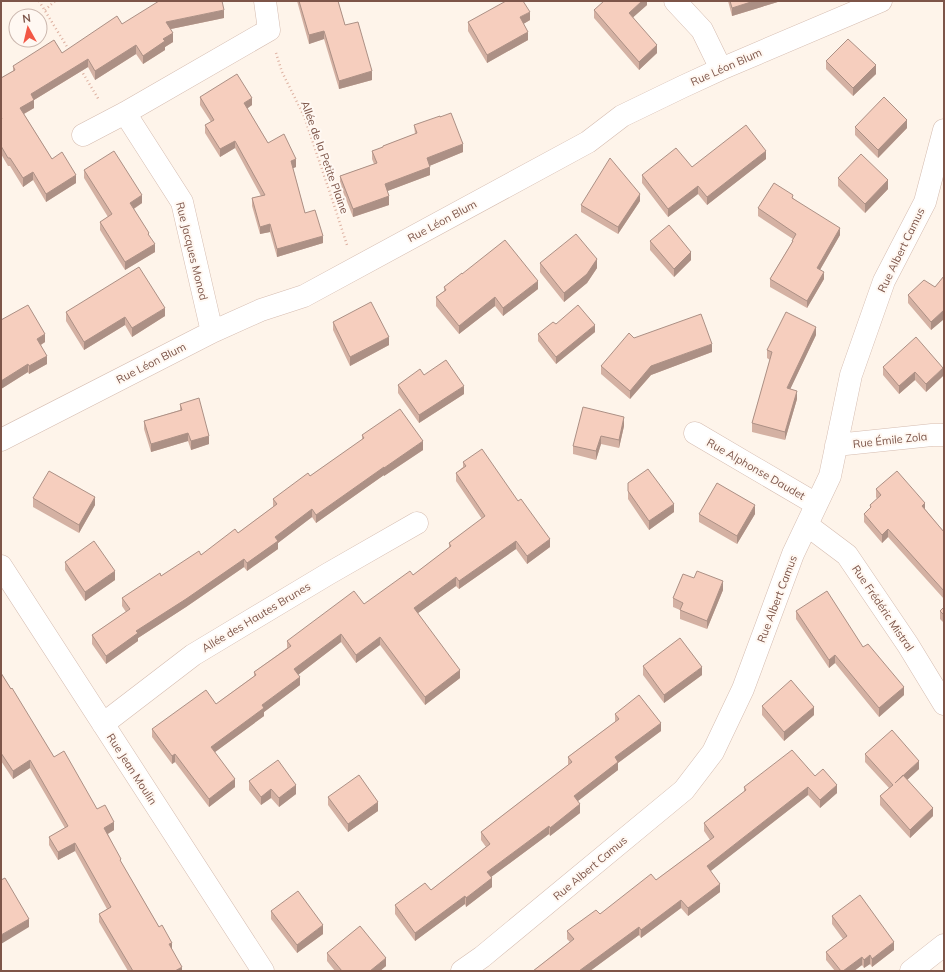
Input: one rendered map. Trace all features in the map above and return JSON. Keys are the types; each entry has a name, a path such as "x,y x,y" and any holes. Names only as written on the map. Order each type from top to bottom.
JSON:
{"street":[{"path":"83,135 270,30 265,1"},
{"path":"675,1 702,30 721,69"},
{"name":"Rue Léon Blum","path":"1,440 212,332 261,310 304,296 588,142 622,116 721,69 881,1"},
{"name":"Rue Jacques Monod","path":"118,116 182,202 212,332"},
{"name":"Rue Albert Camus","path":"462,971 482,957 684,790 713,752 743,689 793,554 830,476 850,375 884,281 925,202 944,130"},
{"name":"Rue Alphonse Daudet","path":"695,433 816,504"},
{"name":"Rue Émile Zola","path":"836,445 944,435"},
{"name":"Allée des Hautes Brunes","path":"103,724 193,655 328,574 417,523"},
{"name":"Rue Frédéric Mistral","path":"807,525 847,555 908,645 944,704"},
{"name":"Rue Jean Moulin","path":"1,566 263,971"},
{"path":"911,971 944,946"}],"path":[{"path":"46,8 55,1"},
{"path":"48,16 72,55"},
{"name":"Allée de la Petite Plaine","path":"270,30 282,72 304,116 334,202 354,268"},
{"path":"80,68 118,116"}],"building":[{"path":"159,1 222,1 224,10 166,22 173,33 163,39 165,41 143,56 136,45 95,71 88,59 31,94 34,100 20,108 52,159 62,152 76,175 46,194 33,172 23,178 1,146 1,78 15,70 13,66 41,48 48,48 48,44 54,40 62,53 117,16 122,24"},
{"path":"299,1 338,1 345,25 358,22 372,71 339,81 324,31 309,35"},
{"path":"506,1 523,1 530,12 520,17 528,32 487,55 468,22"},
{"path":"604,1 642,1 629,13 657,45 639,62 594,10"},
{"path":"730,1 754,1 732,8"},
{"path":"848,39 876,65 853,88 826,61"},
{"path":"237,74 252,98 244,103 268,143 284,134 296,159 291,161 305,213 315,210 323,236 277,249 270,224 260,227 252,198 265,195 235,141 220,149 205,125 214,120 200,97"},
{"path":"884,97 907,120 878,150 855,127"},
{"path":"451,113 463,144 427,158 430,167 385,184 389,196 353,209 340,176 377,163 372,151 417,133 414,125"},
{"path":"746,125 766,151 707,197 698,186 668,209 642,175 676,148 692,167"},
{"path":"114,151 142,195 130,203 155,244 125,262 100,222 112,214 84,170"},
{"path":"861,154 888,180 865,204 838,178"},
{"path":"610,158 640,194 618,227 581,205"},
{"path":"774,183 793,195 792,198 840,228 817,268 824,272 807,301 770,279 796,234 758,208"},
{"path":"669,225 691,252 674,269 650,241"},
{"path":"576,234 597,259 587,274 564,293 540,263"},
{"path":"505,240 538,281 503,308 495,297 459,326 436,297 446,290 444,287"},
{"path":"139,267 165,308 132,328 125,317 84,342 66,312"},
{"path":"944,276 944,310 931,322 908,295 924,280 935,287"},
{"path":"371,302 389,337 350,357 333,322"},
{"path":"28,305 45,334 37,339 47,356 29,366 28,364 1,381 1,320"},
{"path":"578,305 595,325 556,357 538,334 553,322 556,324"},
{"path":"786,312 816,327 787,388 797,391 785,432 752,423 772,352 767,350"},
{"path":"701,314 712,344 651,366 630,391 601,366 629,333 634,338"},
{"path":"916,337 943,368 926,384 915,372 899,386 883,367"},
{"path":"446,360 464,386 419,415 398,385 420,369 424,375"},
{"path":"199,398 209,436 191,441 188,433 151,444 144,421 182,410 180,404"},
{"path":"583,407 624,417 619,440 601,436 596,451 573,446"},
{"path":"400,409 423,441 316,515 312,509 275,537 278,541 247,563 244,559 136,631 138,633 106,656 92,635 130,609 122,598 160,573 161,576 199,551 201,555 235,529 238,533 277,504 273,499 308,473 310,476 364,438 362,435"},
{"path":"482,449 518,501 521,499 550,539 527,556 516,541 459,581 456,577 414,608 460,670 425,697 380,637 356,655 341,634 294,669 300,677 262,705 264,708 211,747 235,779 209,799 175,754 172,756 152,729 206,690 216,704 256,675 254,672 291,646 287,641 354,591 364,604 410,571 413,575 451,546 449,543 485,516 456,473 466,466 463,462"},
{"path":"648,469 674,504 649,521 628,491 628,483"},
{"path":"49,471 95,497 79,525 33,498"},
{"path":"897,471 925,503 922,506 944,532 944,591 888,529 882,535 864,514 871,507 870,505 881,495 876,489"},
{"path":"717,483 755,505 737,536 699,514"},
{"path":"94,541 115,571 85,592 65,562"},
{"path":"697,571 723,581 707,621 680,610 683,603 673,598 683,574 694,578"},
{"path":"827,591 863,647 868,644 904,687 879,708 835,655 829,660 796,611"},
{"path":"944,607 944,615 940,611"},
{"path":"680,638 702,667 664,695 643,666"},
{"path":"1,673 11,689 12,688 54,757 64,751 97,809 105,805 114,822 104,828 121,859 120,860 159,927 162,925 172,943 169,944 182,967 175,971 133,971 99,914 111,907 75,843 58,852 49,837 68,826 30,760 13,771 1,753"},
{"path":"791,680 814,707 784,732 762,706"},
{"path":"639,695 661,723 615,757 618,762 574,796 580,804 550,828 549,826 487,872 492,878 415,933 395,905 425,883 431,890 490,844 481,832 572,762 568,757 619,719 615,714"},
{"path":"892,730 919,761 903,775 933,808 910,830 880,796 893,785 865,754"},
{"path":"792,750 815,776 823,769 837,785 820,800 808,787 707,866 720,884 688,908 681,900 641,930 639,927 579,971 533,971 574,939 567,931 596,910 600,914 651,874 656,880 714,837 704,823 746,790 744,787"},
{"path":"278,760 296,785 279,798 271,789 261,797 249,781"},
{"path":"359,775 378,802 348,824 328,797"},
{"path":"5,878 29,919 1,935 1,880"},
{"path":"298,891 323,925 297,945 271,911"},
{"path":"860,895 894,942 872,959 870,955 864,960 862,957 841,971 826,952 847,936 832,916"},
{"path":"360,926 386,958 370,971 342,971 327,953"}]}
